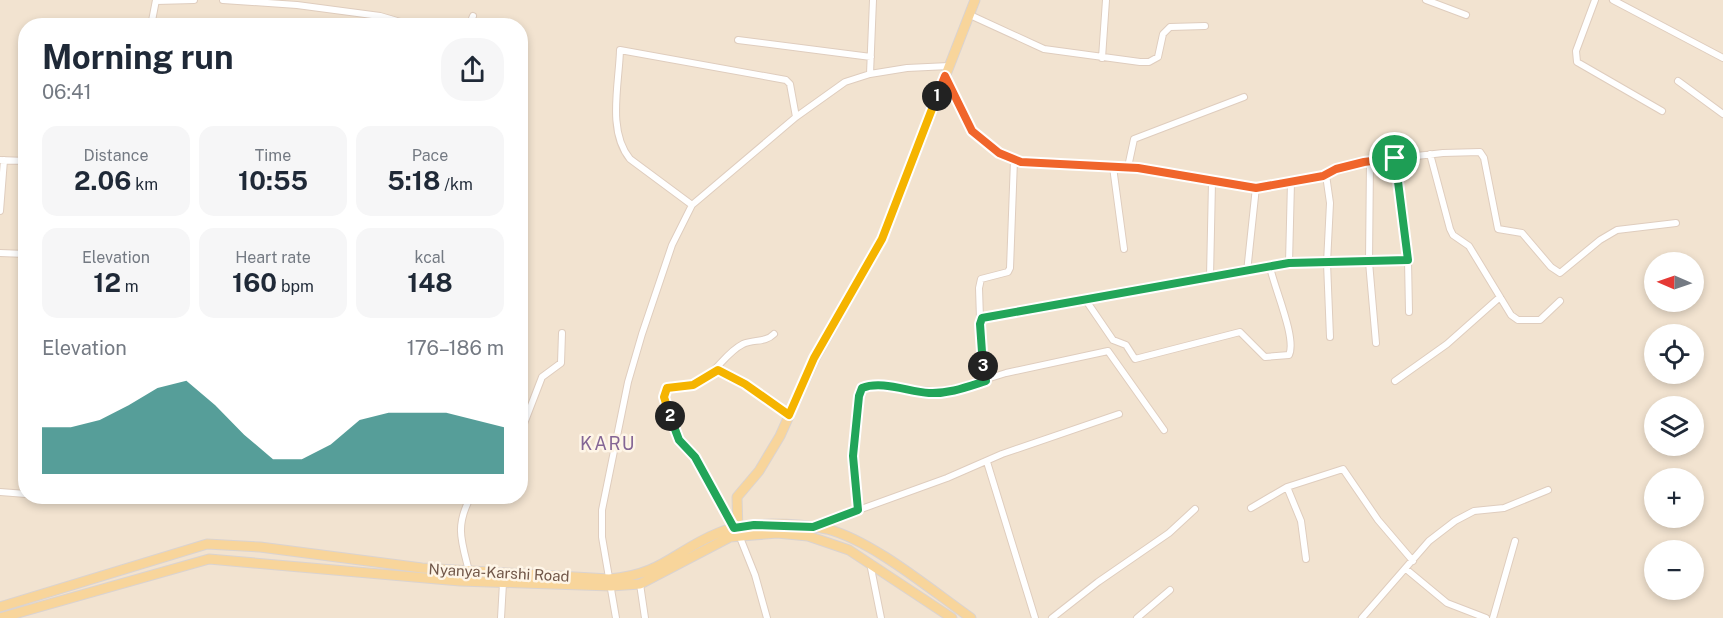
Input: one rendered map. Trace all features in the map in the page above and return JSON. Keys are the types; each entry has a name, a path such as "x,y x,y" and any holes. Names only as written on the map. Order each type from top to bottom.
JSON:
{"main road":[{"path":"737,530 737,497 759,471 789,415 814,358 882,239 975,0"},
{"name":"Nyanya-Karshi Road","path":"0,608 207,544 250,546 344,559 610,583 652,571 698,543 737,530 776,524 813,527 848,537 866,546 971,618"},
{"name":"Nyanya-Karshi Road","path":"0,618 198,560 227,559 415,578 503,583 640,584 674,568 737,530 808,536 849,549 952,618"}],"street":[{"path":"153,18 156,1 194,0"},
{"path":"223,0 297,5 387,18"},
{"path":"870,74 873,0"},
{"path":"1102,58 1106,0"},
{"path":"1426,0 1466,15"},
{"path":"1595,0 1576,51 1577,62 1662,111"},
{"path":"1612,0 1723,58"},
{"path":"970,15 1044,49 1102,58 1149,62 1158,57 1163,34 1170,27 1205,26"},
{"path":"738,40 872,57"},
{"path":"692,205 630,159 623,150 617,130 620,50 786,80 790,84 796,117"},
{"path":"616,618 602,537 602,510 628,382 672,245 692,205 796,117 845,82 870,74 907,68 947,71 972,131 999,153 1014,160 1128,167 1256,188 1326,175 1336,169 1370,161 1430,154 1480,152 1484,158 1498,229 1522,233 1551,267 1560,273 1600,240 1617,230 1676,223"},
{"path":"1678,81 1722,111"},
{"path":"1128,167 1134,139 1244,96"},
{"path":"1430,154 1453,235 1469,246 1500,297 1518,320 1531,322 1548,315 1560,301"},
{"path":"1395,158 1408,260 1409,312"},
{"path":"0,211 2,160 18,161"},
{"path":"986,381 980,319 981,279 1008,272 1010,268 1014,160"},
{"path":"1370,161 1370,262 1376,343"},
{"path":"1113,167 1124,249"},
{"path":"1326,175 1330,203 1328,263 1330,337"},
{"path":"1210,277 1212,182"},
{"path":"1289,263 1292,182"},
{"path":"1247,272 1256,188"},
{"path":"0,253 18,254"},
{"path":"980,319 1289,263 1408,260"},
{"path":"1085,299 1113,340 1126,345 1135,359 1240,332 1264,357 1289,356 1291,349 1286,323 1269,267"},
{"path":"1395,381 1447,344 1500,297"},
{"path":"528,413 542,377 561,363 562,333"},
{"path":"766,618 755,575 737,530 695,457 679,440 664,397 665,390 670,386 693,385 718,370 740,346 765,340 774,334"},
{"path":"858,510 853,456 859,396 862,388 883,386 935,393 986,381 1006,373 1109,351 1164,430"},
{"path":"718,370 745,384 789,415"},
{"path":"813,527 987,462 1002,454 1119,414"},
{"path":"987,462 1035,618"},
{"path":"1251,508 1287,487 1343,469 1378,520 1413,561"},
{"path":"1287,487 1303,529 1306,560"},
{"path":"1362,618 1430,541 1455,520 1474,511 1504,508 1548,490"},
{"path":"0,492 18,493"},
{"path":"467,504 461,517 460,529 469,571"},
{"path":"1052,618 1098,582 1169,533 1195,509"},
{"path":"1493,618 1515,541"},
{"path":"870,563 881,618"},
{"path":"1406,569 1447,603 1486,618"},
{"path":"501,618 503,583"},
{"path":"640,584 645,618"},
{"path":"1137,618 1170,590"}],"shaded area":[{"path":"0,0 1723,0 1723,618 0,618"}],"district":[{"name":"KARU","path":"608,444"}],"route":[{"path":"945,76 959,100 972,131 999,153 1021,162 1138,168 1256,188 1323,176 1336,169 1364,162 1395,158 1408,260 1289,263 1264,270 1214,276 1080,301 1032,307 982,318 980,324 986,381 935,393 883,386 862,388 859,396 857,435 853,456 858,510 813,527 795,524 734,528 695,457 679,440 667,408 664,397 667,388 674,385 693,385 718,370 745,384 789,415 814,358 857,288 882,239 945,76"}]}
